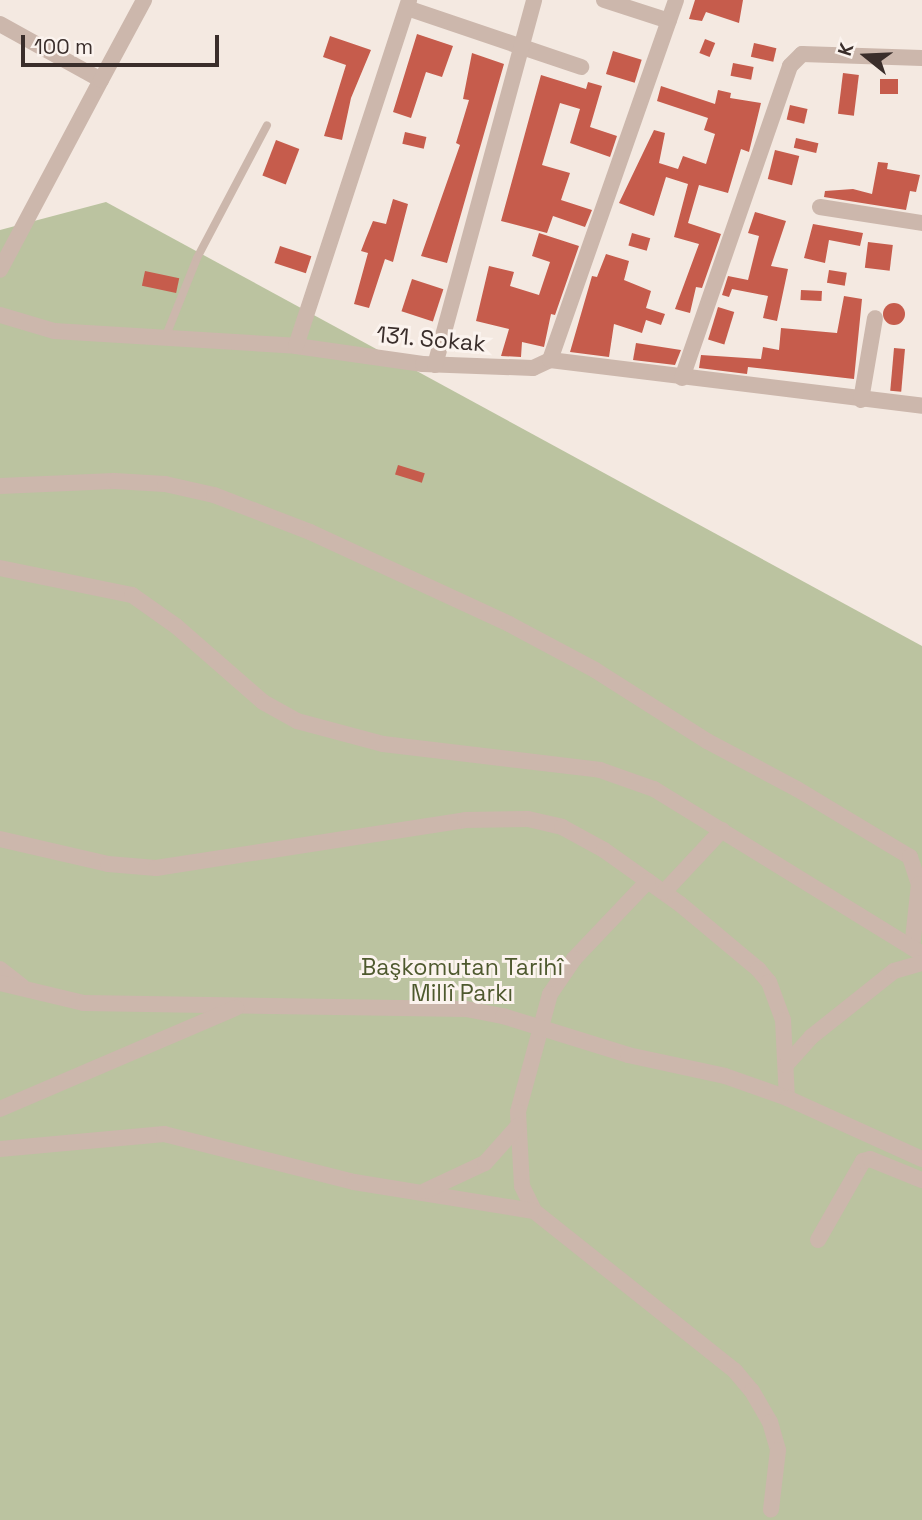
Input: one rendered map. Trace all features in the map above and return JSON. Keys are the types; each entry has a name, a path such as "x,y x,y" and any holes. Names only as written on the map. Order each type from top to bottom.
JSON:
{"street":[{"path":"0,270 144,0"},
{"path":"435,365 534,0"},
{"path":"604,0 669,21"},
{"path":"550,360 676,0"},
{"path":"296,346 408,4 522,48 581,67"},
{"path":"0,24 101,80"},
{"path":"682,378 790,66 802,54 922,58"},
{"path":"820,207 922,223"},
{"name":"131. Sokak","path":"0,315 54,331 296,346 435,365 533,368 550,360 922,406"},
{"path":"861,400 875,318"},
{"path":"0,486 114,481 165,484 214,495 310,532 509,625 595,670 707,741 797,789 910,857 919,884 917,951"},
{"path":"0,568 132,595 176,626 263,702 297,721 383,744 600,770 654,789 917,951"},
{"path":"0,839 108,864 156,868 390,830 519,818 562,827 664,892 739,950 769,982 783,1020 787,1098"},
{"path":"664,892 722,830"},
{"path":"648,881 574,959 550,994 538,1024 518,1126 522,1186 534,1211 734,1371 752,1391 770,1422 778,1450 771,1510"},
{"path":"786,1065 811,1037 894,971 922,963"},
{"path":"0,969 27,989"},
{"path":"0,983 83,1003 466,1009 538,1024 603,1048 725,1076 787,1098 922,1159"},
{"path":"0,1109 240,1006"},
{"path":"418,1193 439,1188 485,1163 518,1126"},
{"path":"0,1149 164,1134 354,1182 534,1211"},
{"path":"818,1240 863,1161 870,1159 922,1180"}],"lane":[{"path":"165,338 197,258 267,125"}],"green space":[{"name":"Başkomutan Tarihî Millî Parkı","path":"106,202 922,646 922,1520 0,1520 0,230"}],"building":[{"path":"695,0 743,0 739,23 706,12 702,21 689,19"},
{"path":"417,34 453,46 442,77 426,72 411,118 393,112"},
{"path":"330,36 371,50 351,98 342,140 324,136 346,65 323,57"},
{"path":"705,39 715,43 710,57 699,53"},
{"path":"754,43 776,48 773,62 751,57"},
{"path":"613,51 642,60 635,83 606,74"},
{"path":"472,53 504,64 447,263 421,256 460,145 456,143 469,100 463,99"},
{"path":"733,63 754,67 751,80 731,76"},
{"path":"843,73 859,75 854,116 838,114"},
{"path":"541,75 586,89 588,82 602,86 590,127 617,136 610,157 570,143 580,109 560,103 542,165 570,173 561,200 592,210 585,227 553,216 547,233 501,221"},
{"path":"880,79 898,79 898,94 880,94"},
{"path":"661,86 715,104 718,90 731,93 730,98 761,103 749,152 741,149 728,193 699,185 688,223 721,234 702,288 696,287 690,313 675,309 699,244 674,237 688,184 666,177 654,216 619,203 654,130 665,133 659,163 678,169 683,156 706,164 715,134 704,130 708,118 657,101"},
{"path":"790,105 808,109 804,124 787,120"},
{"path":"405,132 426,137 424,149 402,144"},
{"path":"796,138 818,143 816,153 794,148"},
{"path":"276,140 299,149 286,184 262,175"},
{"path":"775,150 799,156 792,185 768,179"},
{"path":"878,162 888,163 887,169 920,175 916,192 910,191 906,210 824,197 825,191 853,189 872,194"},
{"path":"393,199 408,204 393,262 385,259 369,308 354,304 368,253 361,251 373,221 386,224"},
{"path":"755,212 786,221 771,266 788,269 777,321 763,318 768,296 732,289 729,297 722,295 728,276 748,280 759,236 748,233"},
{"path":"813,224 863,233 860,246 829,240 825,263 804,258"},
{"path":"539,233 579,246 555,315 551,314 544,347 522,342 521,357 501,356 509,329 476,321 489,266 514,272 510,286 539,295 550,262 532,256"},
{"path":"632,233 650,238 647,251 628,245"},
{"path":"868,242 893,245 890,271 865,268"},
{"path":"280,246 311,256 306,273 274,263"},
{"path":"606,254 629,261 624,280 651,291 646,308 665,314 661,325 646,320 642,333 614,324 609,357 570,352 592,276 597,277"},
{"path":"829,270 847,273 845,286 827,283"},
{"path":"145,271 179,278 176,293 142,286"},
{"path":"412,279 443,289 433,322 401,311"},
{"path":"801,290 822,291 821,301 800,300"},
{"path":"844,296 862,299 854,379 748,367 747,374 699,368 701,355 761,359 763,347 779,350 781,328 837,333"},
{"path":"894,303 902,306 905,314 902,322 894,325 886,322 883,314 886,306"},
{"path":"718,307 734,312 724,344 708,340"},
{"path":"636,343 681,350 675,365 633,360"},
{"path":"894,348 905,349 901,392 890,391"},
{"path":"398,465 425,473 422,483 395,475"}]}
